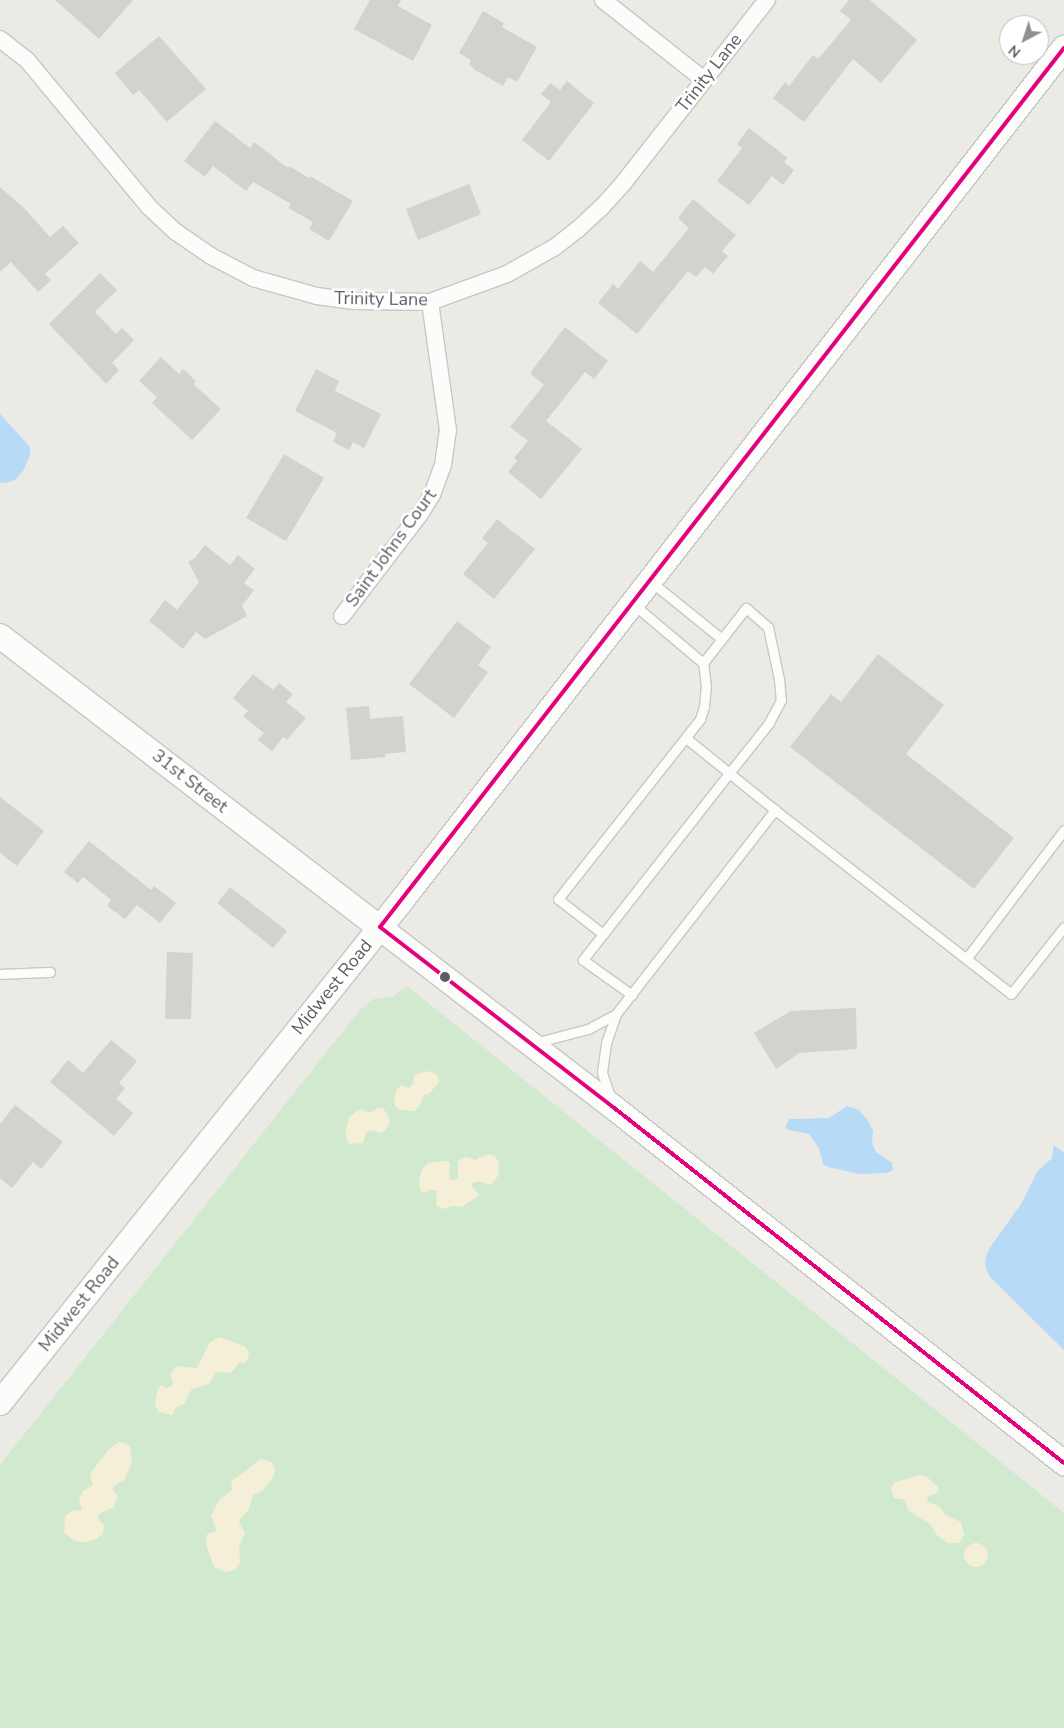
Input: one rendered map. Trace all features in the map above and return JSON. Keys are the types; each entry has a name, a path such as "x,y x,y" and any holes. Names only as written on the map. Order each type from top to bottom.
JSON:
{"main road":[{"name":"Midwest Road","path":"0,1402 380,927 1064,48"},
{"name":"31st Street","path":"0,636 613,1107 1064,1463"}],"street":[{"path":"603,0 704,80"},
{"name":"Trinity Lane","path":"0,39 27,60 149,207 176,232 211,256 253,278 317,296 354,301 430,302 520,268 577,230 601,208 625,181 767,0"},
{"name":"Saint Johns Court","path":"342,616 420,514 432,495 443,465 448,430 430,302"}],"lane":[{"path":"650,581 722,639"},
{"path":"604,934 558,899 700,719 704,708 706,686 703,663 632,604"},
{"path":"632,995 583,960 769,723 781,700 779,678 768,627 746,608 703,663"},
{"path":"686,738 1011,994 1064,927"},
{"path":"613,1107 602,1072 606,1043 616,1014 775,810"},
{"path":"966,959 1064,830"},
{"path":"0,974 50,972"},
{"path":"531,1044 588,1029 616,1014"}],"green space":[{"path":"407,986 1064,1513 1064,1728 0,1728 0,1465 359,1011 373,999 393,997"}],"sand":[{"path":"429,1071 437,1075 439,1082 428,1095 424,1094 421,1103 415,1111 400,1110 395,1106 394,1098 397,1089 402,1085 409,1088 413,1084 414,1075"},
{"path":"383,1108 389,1117 390,1122 385,1131 380,1133 370,1130 366,1133 363,1143 349,1144 345,1134 349,1117 358,1110 362,1109 369,1113"},
{"path":"488,1154 495,1156 499,1163 498,1176 491,1185 479,1181 472,1183 472,1187 480,1195 462,1207 453,1206 442,1209 436,1205 437,1191 431,1189 424,1193 420,1190 419,1178 423,1168 428,1163 450,1162 449,1178 454,1181 458,1177 458,1162 462,1158 467,1157 475,1160"},
{"path":"220,1337 246,1347 249,1353 244,1363 238,1363 234,1370 229,1373 216,1372 209,1384 192,1389 183,1405 176,1407 172,1415 159,1412 155,1404 158,1388 162,1385 166,1388 172,1386 173,1383 170,1375 176,1366 197,1368 210,1342"},
{"path":"119,1442 125,1443 130,1447 132,1462 125,1479 114,1486 113,1490 118,1496 113,1508 102,1512 98,1516 98,1519 104,1525 103,1533 97,1539 82,1543 72,1539 64,1532 65,1516 72,1511 82,1510 79,1499 83,1491 93,1485 90,1475 92,1471 109,1449"},
{"path":"261,1459 272,1462 275,1469 274,1476 263,1490 253,1495 248,1511 241,1517 239,1523 245,1533 239,1546 240,1562 235,1570 225,1572 214,1567 206,1544 207,1534 217,1531 211,1516 219,1500 232,1490 231,1484 233,1480"},
{"path":"920,1475 926,1476 939,1488 937,1493 927,1497 928,1502 939,1506 946,1515 961,1522 964,1535 959,1543 947,1543 936,1534 931,1525 908,1510 905,1500 894,1498 891,1488 895,1482"},
{"path":"976,1543 985,1546 988,1555 985,1564 976,1567 967,1564 964,1555 967,1546"}],"water":[{"path":"0,414 30,447 30,455 23,471 15,480 6,483 0,482"},
{"path":"847,1106 859,1110 867,1119 873,1131 872,1143 876,1152 892,1163 893,1170 887,1173 860,1174 828,1167 823,1164 819,1148 809,1134 789,1130 785,1127 790,1119 829,1118"},
{"path":"1054,1145 1064,1153 1064,1350 990,1277 986,1269 985,1260 989,1249 1021,1204 1037,1172 1052,1158"}],"building":[{"path":"55,0 133,0 99,39"},
{"path":"370,0 401,0 398,6 432,25 413,61 354,29"},
{"path":"849,0 870,0 917,40 881,83 853,59 804,122 773,98 785,82 789,86 813,55 818,59 851,20 840,11"},
{"path":"483,11 504,23 502,27 537,47 517,82 508,77 503,86 475,70 469,64 471,60 459,53"},
{"path":"159,36 206,89 167,122 139,90 133,95 115,73"},
{"path":"567,81 594,103 549,161 522,140 551,102 541,94 550,83 560,90"},
{"path":"215,121 250,148 254,142 288,168 289,166 309,178 310,176 353,201 329,241 309,229 313,222 288,208 291,204 253,182 246,191 213,166 205,177 184,161"},
{"path":"749,128 788,158 784,162 794,170 783,185 772,176 749,205 717,181 742,148 737,144"},
{"path":"469,184 481,214 418,240 406,209"},
{"path":"0,187 25,209 50,237 63,226 79,243 45,274 51,280 38,292 11,262 0,272"},
{"path":"693,199 736,235 722,251 728,256 713,274 705,267 696,277 688,271 637,334 598,303 613,284 618,289 640,261 653,272 689,228 678,218"},
{"path":"100,273 117,290 95,312 116,334 122,328 134,340 112,363 119,370 106,384 49,324"},
{"path":"565,327 608,361 594,379 585,372 546,421 582,449 541,499 508,472 517,461 514,458 528,441 510,427 544,385 530,373"},
{"path":"161,357 179,374 183,369 196,381 193,384 221,409 192,440 152,403 157,397 139,381"},
{"path":"316,369 339,381 335,391 381,414 364,448 353,442 349,450 333,442 337,433 295,411"},
{"path":"284,454 324,478 286,541 246,518"},
{"path":"497,519 535,549 494,599 463,574 488,543 482,538"},
{"path":"205,545 230,565 238,555 255,569 244,583 254,590 242,606 247,616 205,639 196,632 183,649 149,621 165,600 177,610 199,582 188,562 195,558"},
{"path":"457,621 491,647 478,665 488,672 454,718 409,684"},
{"path":"878,654 944,705 906,754 1014,838 974,889 790,747 831,694 841,702"},
{"path":"253,674 273,690 279,683 293,694 286,702 306,718 287,740 283,737 272,751 258,740 264,733 243,716 248,711 233,698"},
{"path":"369,706 370,719 403,716 406,752 385,754 386,757 351,760 346,708"},
{"path":"0,797 44,831 17,866 0,853"},
{"path":"89,841 151,890 154,886 176,903 160,923 137,905 125,919 107,906 111,900 83,877 78,883 64,872"},
{"path":"230,887 287,931 273,948 217,903"},
{"path":"167,952 193,953 191,1019 165,1019"},
{"path":"856,1008 857,1049 799,1053 776,1069 754,1033 791,1011"},
{"path":"111,1040 137,1061 119,1083 125,1088 116,1099 133,1113 114,1136 50,1082 68,1060 83,1073"},
{"path":"15,1105 63,1142 41,1169 33,1162 12,1188 0,1178 0,1124"}],"transit line":[{"path":"380,927 1064,48"},
{"path":"380,927 613,1107 1064,1463"}]}
